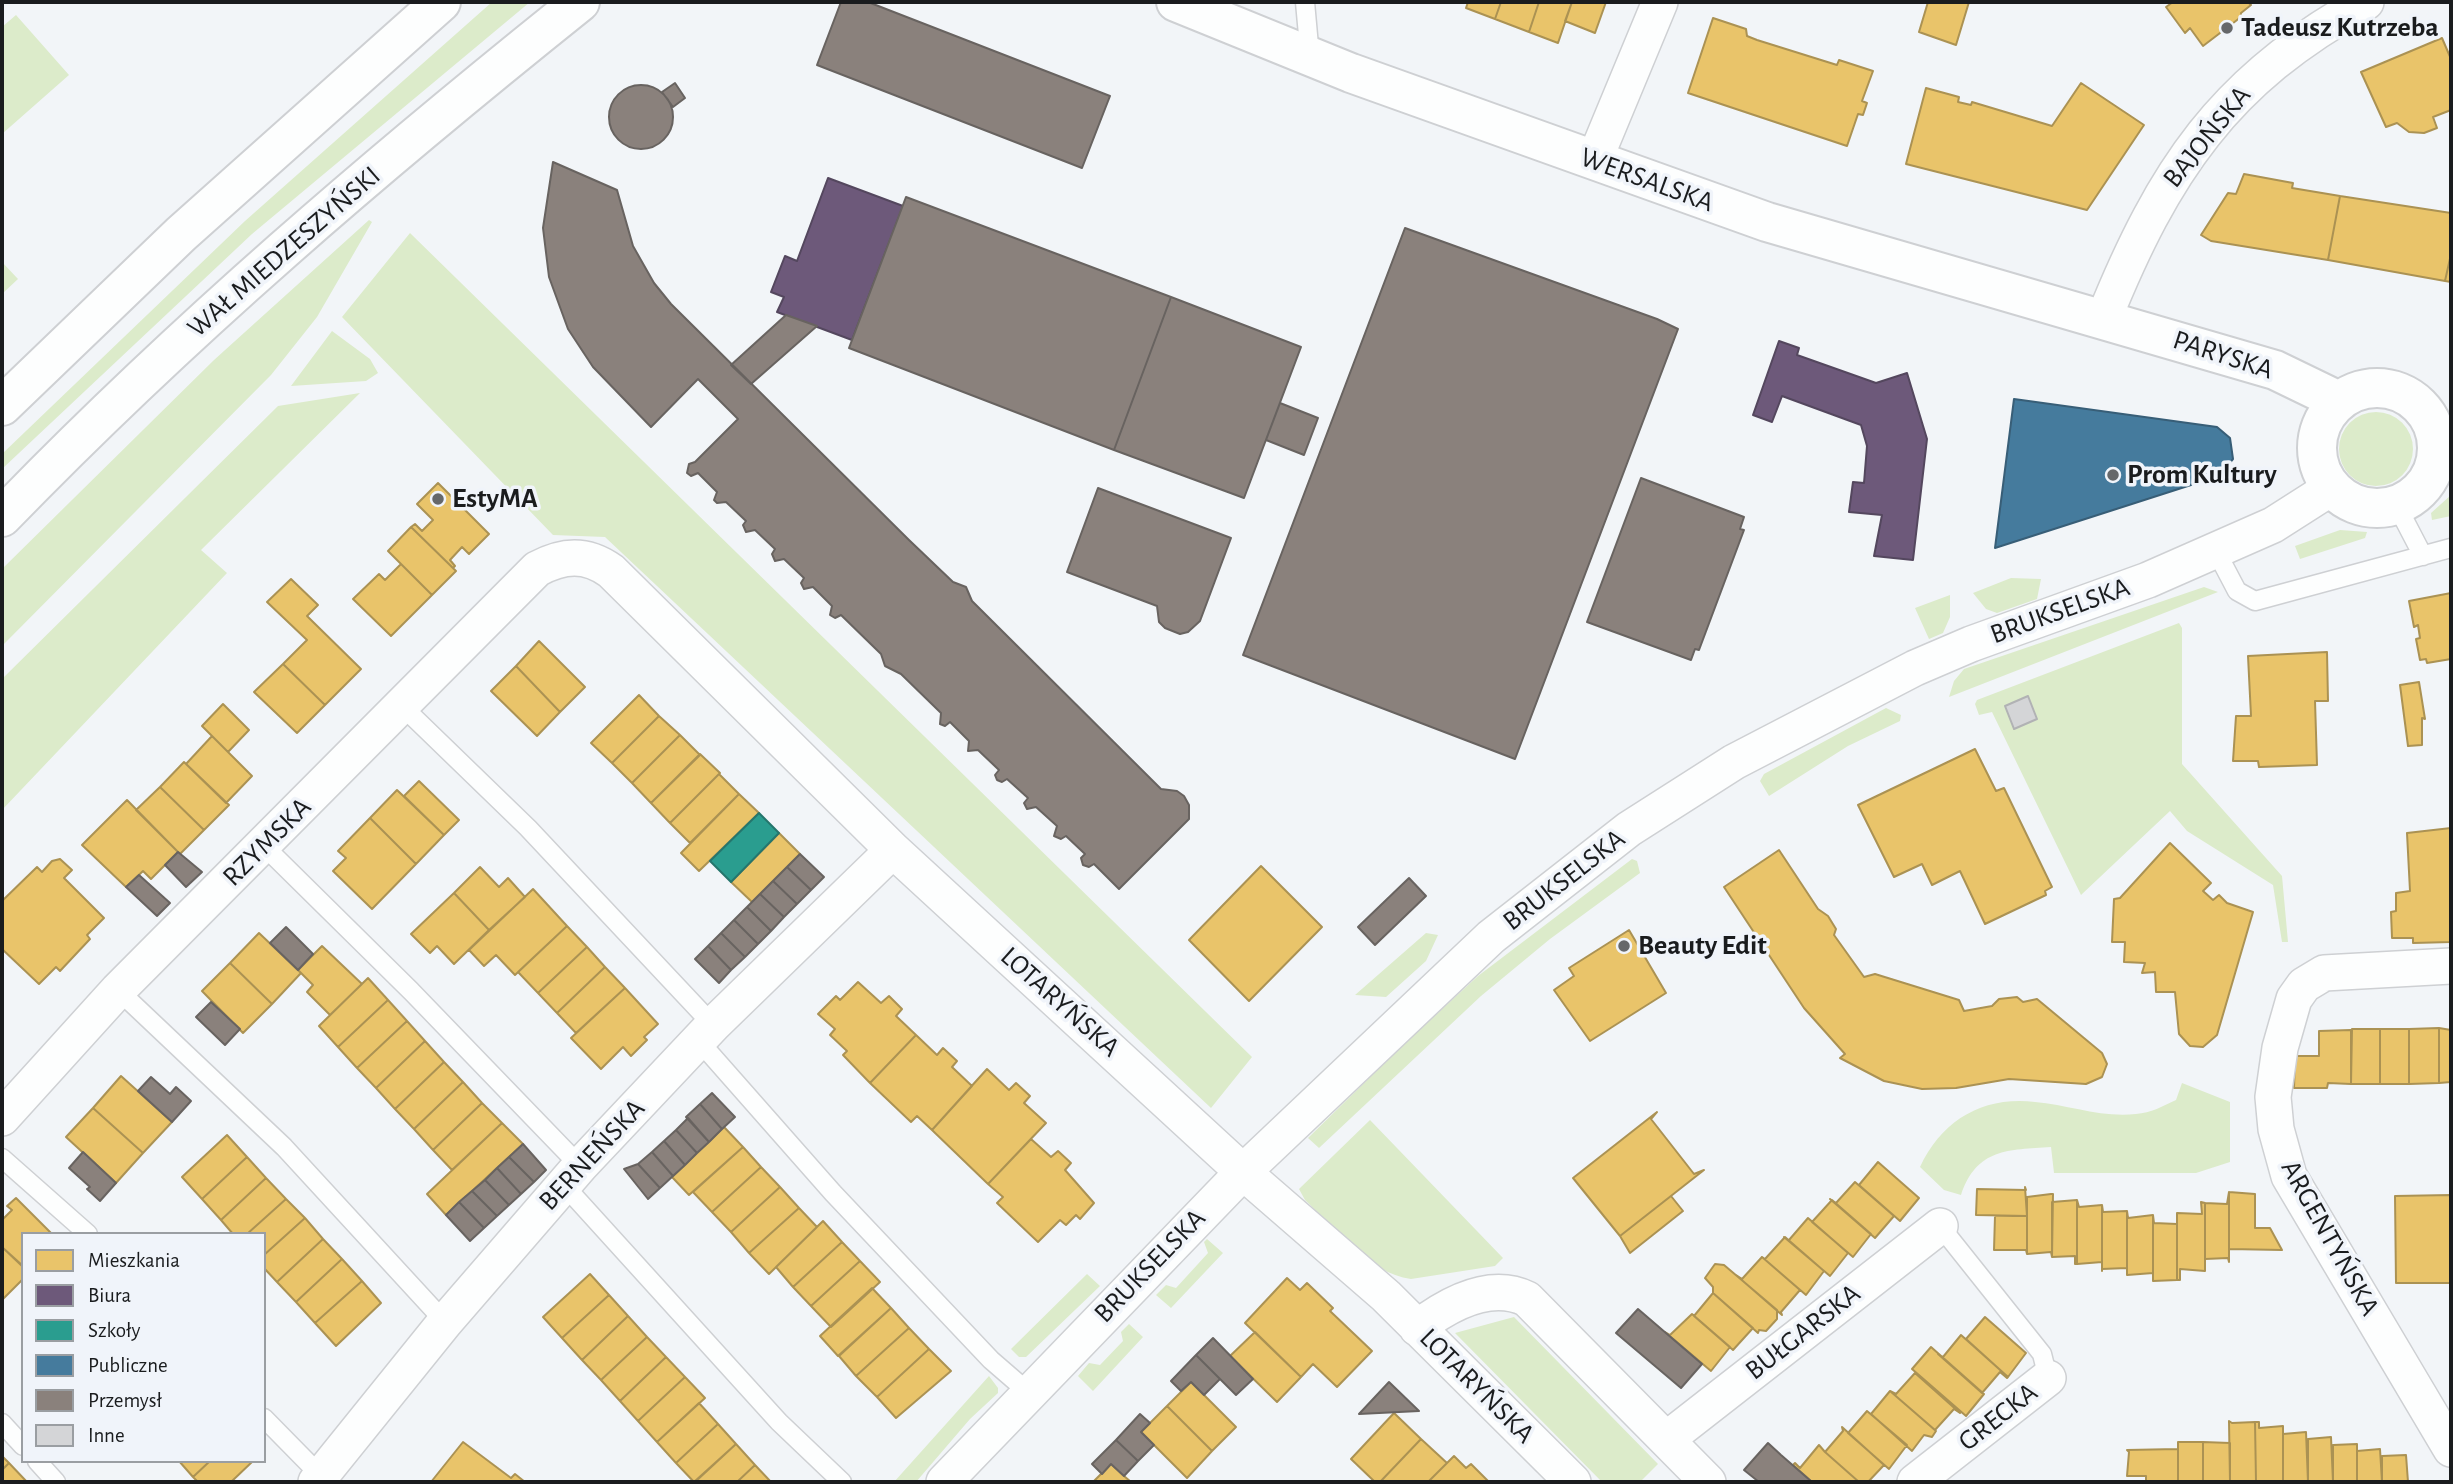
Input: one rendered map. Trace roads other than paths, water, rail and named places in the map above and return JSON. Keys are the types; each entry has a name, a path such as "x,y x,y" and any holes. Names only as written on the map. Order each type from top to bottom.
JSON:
{"street":[{"path":"2,405 181,234 441,2"},
{"name":"WAŁ MIEDZESZYŃSKI","path":"2,517 142,379 300,235 580,2"},
{"name":"WERSALSKA","path":"1150,2 1188,8 1310,57 1594,161 1793,230 2104,318"},
{"path":"1594,161 1660,2"},
{"name":"BAJOŃSKA","path":"2104,318 2150,213 2181,162 2233,98 2264,70 2326,23 2366,2"},
{"name":"PARYSKA","path":"2104,318 2275,370 2339,401"},
{"path":"2415,400 2428,414 2437,442 2434,470 2424,490 2379,509 2361,507 2344,500 2331,488 2320,471 2316,452 2318,433 2326,415 2339,401 2357,391 2377,387 2397,391 2451,414"},
{"name":"BRUKSELSKA","path":"944,1482 1242,1172 1491,937 1629,830 1734,762 1915,668 1971,644 2148,580 2273,525 2331,488"},
{"name":"LOTARYŃSKA","path":"537,569 566,557 583,557 611,571 893,850 1242,1172 1417,1328 1573,1482"},
{"name":"RZYMSKA","path":"2,1118 118,990 537,569"},
{"name":"BERNEŃSKA","path":"318,1479 445,1321 571,1175 706,1033 893,850"},
{"name":"ARGENTYŃSKA","path":"2451,966 2323,973 2304,985 2290,1009 2273,1097 2276,1129 2289,1176 2451,1449"},
{"name":"BUŁGARSKA","path":"1667,1439 1940,1226"},
{"path":"1417,1328 1437,1312 1482,1294 1514,1293 1527,1299 1708,1482"},
{"name":"GRECKA","path":"1915,1482 2048,1378"}],"lane":[{"path":"1305,2 1310,57"},
{"path":"2423,556 2424,490"},
{"path":"2215,549 2237,591 2255,601 2451,548"},
{"path":"401,705 528,828 706,1033 833,1193 991,1360 1028,1392"},
{"path":"264,846 411,991 571,1175 762,1404 842,1482"},
{"path":"118,990 284,1147 445,1321"},
{"path":"2,1158 86,1232"},
{"path":"1940,1226 2042,1353 2048,1378"},
{"path":"266,1420 318,1479"},
{"path":"2,1423 21,1444"},
{"path":"39,1463 56,1482"}],"place":[{"name":"Tadeusz Kutrzeba","path":"2227,28"},
{"name":"Prom Kultury","path":"2113,475"},
{"name":"EstyMA","path":"438,499"},
{"name":"Beauty Edit","path":"1624,946"}]}
